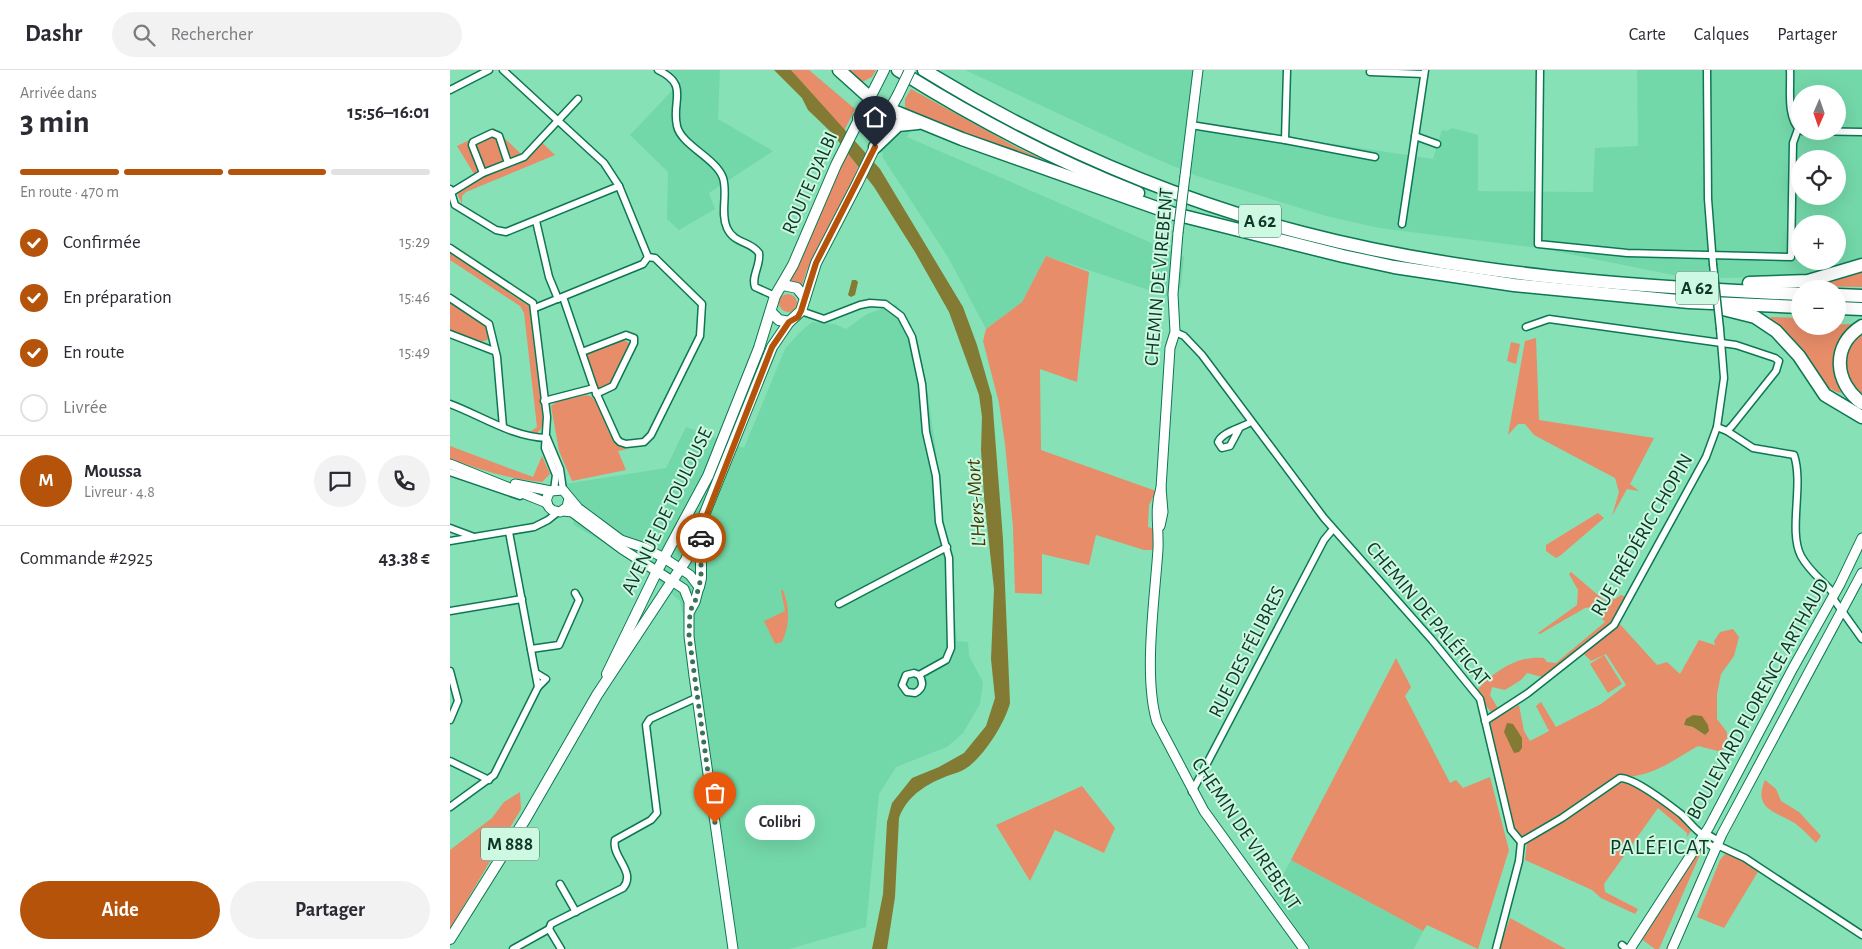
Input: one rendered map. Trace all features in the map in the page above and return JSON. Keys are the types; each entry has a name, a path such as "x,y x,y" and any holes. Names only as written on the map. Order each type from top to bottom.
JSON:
{"highway":[{"path":"839,70 869,98"},
{"name":"A 62","path":"898,70 994,126 1081,169 1174,207 1282,242 1394,267 1449,276 1689,302 1791,307"},
{"name":"A 62","path":"924,70 1003,116 1087,157 1176,193 1260,221 1397,253 1516,272 1594,280 1791,293"},
{"path":"934,70 949,86"},
{"path":"891,110 921,123 1171,213 1282,242"},
{"path":"877,141 898,125 921,123"},
{"path":"1594,280 1787,284 1822,278 1862,265"},
{"path":"1846,295 1862,296"},
{"path":"1689,302 1747,315 1769,325 1786,339 1825,395 1862,417"},
{"path":"1846,308 1862,309"},
{"path":"1862,326 1848,338 1843,347 1839,367 1845,386 1862,403"}],"main road":[{"name":"ROUTE D'ALBI","path":"783,285 837,162 884,70"},
{"name":"ROUTE D'ALBI","path":"805,298 816,263 857,184 877,141 886,115 891,110 910,70"},
{"path":"857,121 870,124 877,141"},
{"path":"783,285 798,288 805,298 798,317 789,322 779,320 771,312 774,296 783,285"},
{"name":"AVENUE DE TOULOUSE","path":"597,695 657,571 661,557 677,533 708,476 759,348 771,312"},
{"name":"AVENUE DE TOULOUSE","path":"450,939 526,818 597,695 681,569 704,522 772,347 789,322"},
{"path":"699,587 701,578 701,537 705,525 704,522"}],"street":[{"path":"450,90 490,70"},
{"path":"503,70 559,120 604,164 619,186 648,257"},
{"path":"658,70 674,81 678,89 677,127 723,178 724,216 727,229 738,242 751,245 759,253 759,262 754,281 755,287 774,296"},
{"name":"CHEMIN DE VIREBENT","path":"1198,70 1178,234 1173,294 1175,332 1170,348 1161,488 1156,506 1158,529 1151,665 1154,713 1192,792 1304,949"},
{"path":"1285,140 1287,70"},
{"path":"1540,70 1538,244 1627,252 1712,253 1744,257 1791,257 1792,143 1794,140"},
{"name":"RUE FRÉDÉRIC CHOPIN","path":"1485,721 1528,693 1614,625 1706,458 1717,427 1723,389 1722,342 1708,199 1707,70"},
{"path":"1790,70 1791,92"},
{"path":"1370,72 1424,72 1402,224"},
{"path":"869,98 891,110"},
{"path":"578,100 524,157 483,173 451,191 452,207 501,232 511,231 619,186"},
{"path":"1191,126 1285,140 1375,158"},
{"path":"1846,131 1862,132"},
{"path":"483,173 472,145 474,142 492,133 499,136 508,163"},
{"path":"1415,136 1437,144"},
{"path":"536,221 549,277 560,298 582,352 595,391 617,439 626,444 644,442 651,435 700,336 702,308 699,299 655,258 648,257"},
{"path":"450,248 529,299 534,308 547,417 545,448 556,476 556,490"},
{"path":"534,308 643,264 648,257"},
{"path":"450,298 489,324 494,351 497,357 503,427"},
{"path":"801,311 824,319 860,304 885,304 901,316 912,336 922,384 926,432 936,476 939,522 949,558 951,652 946,660 919,675"},
{"path":"1526,327 1549,318 1736,344 1775,358 1779,365 1727,431"},
{"name":"CHEMIN DE PALÉFICAT","path":"1175,332 1184,336 1196,347 1333,528 1480,699 1511,830 1521,842"},
{"path":"450,334 494,351"},
{"path":"544,401 613,386 634,343 634,338 626,335 582,352"},
{"path":"450,404 503,427 537,438 547,438"},
{"path":"1239,429 1251,422"},
{"path":"1717,427 1727,431 1753,448 1794,455 1798,469 1798,547 1808,567 1845,608 1862,638"},
{"path":"450,464 530,495 560,511 574,514 684,589 690,611 689,636 733,949"},
{"path":"450,472 538,490 556,490 569,498 578,508 621,540 645,548 690,575 699,587 695,602 690,611"},
{"path":"542,524 548,495 556,490"},
{"path":"450,541 477,538 542,524 569,504 569,498"},
{"path":"450,528 477,538"},
{"name":"RUE DES FÉLIBRES","path":"1192,792 1324,540 1333,528"},
{"path":"452,804 494,775 538,687 509,532"},
{"name":"BOULEVARD FLORENCE ARTHAUD","path":"1626,948 1703,836 1770,704 1834,594 1862,538"},
{"path":"839,604 947,547"},
{"name":"BOULEVARD FLORENCE ARTHAUD","path":"1672,949 1717,845 1862,573"},
{"path":"531,649 559,645 579,600 575,593"},
{"path":"450,611 522,599"},
{"path":"450,672 458,701 450,720"},
{"path":"513,949 549,929 551,924 627,884 628,875 615,851 615,840 650,820 657,813 646,730 647,722 698,697"},
{"path":"450,761 489,780"},
{"path":"1496,949 1519,861 1521,842 1562,818 1620,778 1632,781 1664,802 1703,836 1717,845 1746,858 1862,935"},
{"path":"560,884 576,912"},
{"path":"549,929 561,949"}],"shaded area":[{"path":"669,70 720,70 718,119 773,151 709,193 715,209 679,230 667,219 668,172 630,135 681,81"},
{"path":"774,70 791,70 880,169 963,307 977,345 992,397 1003,539 1010,703 998,730 979,757 965,769 934,782 919,791 907,803 899,818 895,897 887,949 872,949 883,894 887,822 892,803 912,778 939,767 964,753 986,726 995,698 991,659 994,589 984,497 981,450 982,417 979,395 949,312 915,252 874,187 832,133 808,110 802,98"},
{"path":"791,70 809,70 855,109 844,131"},
{"path":"849,70 876,70 872,77 862,82"},
{"path":"965,70 1203,70 1196,123 1433,159 1442,130 1447,131 1452,128 1478,135 1478,191 1593,192 1595,148 1638,146 1637,70 1862,70 1862,259 1846,264 1846,215 1791,215 1791,270 1823,270 1802,276 1725,278 1673,275 1539,248 1379,228 1326,216 1197,176 1145,154"},
{"path":"911,89 1016,147 1060,168 1057,169 905,111 905,99"},
{"path":"872,103 884,112 877,126 864,116"},
{"path":"494,128 521,154 537,138 555,155 466,192 462,196 462,204 454,186 474,174 457,146"},
{"path":"906,128 910,132 907,137 1184,257 1181,287 1167,296 1046,256 1022,302 986,329 948,257 883,158 880,143 895,131"},
{"path":"847,152 858,167 853,181 807,270 802,285 790,281"},
{"path":"450,253 529,306 543,421 541,429 537,433 530,432 537,427 524,313 520,306 450,260"},
{"path":"1046,256 1089,272 1077,382 1040,369 1041,450 1156,491 1149,505 1148,527 1154,529 1153,550 1144,550 1096,535 1089,565 1042,554 1042,594 1015,593 1013,527 1005,444 999,403 983,341 986,329 1022,302"},
{"path":"1862,269 1862,287 1846,287 1846,280 1826,280"},
{"path":"852,280 858,282 855,295 851,297 848,295"},
{"path":"788,294 794,297 797,303 794,309 788,312 782,309 779,303 782,297"},
{"path":"450,301 487,326 489,337 487,340 480,342 450,331"},
{"path":"896,304 910,323 926,381 941,487 942,520 950,551 957,641 968,642 969,656 983,682 980,704 963,733 947,747 896,767 879,794 866,927 789,949 730,949 703,722 680,601 633,560 574,525 565,484 666,468 686,427 744,448 785,349 798,334 812,322 835,324 846,329 867,314"},
{"path":"1771,317 1791,318 1791,335 1844,335 1838,343 1834,357 1835,369 1842,393 1834,391 1821,380 1798,344 1770,321"},
{"path":"1846,324 1852,324 1846,333"},
{"path":"1862,333 1862,396 1847,372 1846,356 1854,340"},
{"path":"1536,338 1539,420 1654,438 1630,484 1639,491 1627,489 1612,516 1619,492 1615,478 1534,435 1525,424 1518,424 1508,435 1525,341"},
{"path":"622,339 631,344 611,386 598,389 586,356 588,351"},
{"path":"1511,342 1520,344 1516,364 1507,361"},
{"path":"587,395 593,398 598,405 613,438 619,445 627,449 618,451 626,470 572,481 559,451 551,406 558,401"},
{"path":"450,446 533,477 542,456 550,474 542,482 518,479 484,470 450,459"},
{"path":"1598,513 1604,518 1561,555 1556,558 1546,551 1546,545"},
{"path":"1571,572 1605,601 1615,599 1621,595 1626,597 1615,619 1542,677 1527,673 1521,680 1505,690 1492,687 1490,695 1499,710 1493,714 1482,701 1478,689 1499,670 1525,659 1544,658 1547,662 1556,663 1605,622 1592,607 1585,608 1540,634 1538,633 1577,605 1578,590 1569,574"},
{"path":"781,590 783,590 787,603 788,623 782,642 775,644 764,621 785,611"},
{"path":"1618,622 1657,665 1667,662 1680,674 1699,640 1715,645 1714,641 1720,632 1733,629 1739,637 1734,656 1721,674 1717,694 1717,719 1727,732 1727,748 1718,751 1698,746 1651,772 1641,775 1620,776 1560,818 1521,836 1515,832 1488,722 1519,705 1524,731 1530,741 1549,731 1536,706 1541,702 1556,727 1601,704 1626,685 1606,654 1591,661 1582,652","holes":["1684,725 1708,725 1705,735 1693,727"]},
{"path":"1604,655 1622,684 1608,693 1590,664"},
{"path":"1396,658 1411,687 1405,696 1450,783 1456,780 1463,788 1490,777 1509,850 1478,949 1427,925 1423,931 1291,860"},
{"path":"1693,715 1702,716 1708,725 1709,731 1705,735 1693,727 1684,725 1686,719"},
{"path":"1507,723 1513,724 1522,738 1522,748 1519,752 1514,753 1504,732"},
{"path":"1765,780 1776,789 1781,801 1799,812 1821,836 1816,843 1796,824 1772,811 1763,803 1762,789"},
{"path":"1629,781 1682,819 1691,831 1687,837 1687,833 1658,808 1604,884 1605,892 1638,909 1635,914 1601,898 1592,890 1525,860 1527,843 1617,784"},
{"path":"1082,786 1115,828 1104,853 1055,830 1030,881 996,825"},
{"path":"520,792 521,809 450,929 450,850 492,818 504,802"},
{"path":"1699,847 1702,850 1659,949 1655,949 1640,938"},
{"path":"1708,853 1711,855 1670,949 1666,949"},
{"path":"1725,854 1743,859 1759,870 1724,928 1697,917 1720,860"},
{"path":"1291,860 1423,931 1414,949 1311,949 1273,894"},
{"path":"1510,918 1566,949 1499,949"}],"way so far":[{"path":"701,538 701,578 695,602 690,611 689,636 715,823"}],"place":[{"name":"Colibri","path":"715,823"}],"district":[{"name":"PALÉFICAT","path":"1660,847"}],"route":[{"path":"701,538 705,525 704,522 772,347 789,322 798,317 804,306 810,278 816,263 875,147"}],"water label":[{"name":"L'Hers-Mort","path":"976,503"}]}
